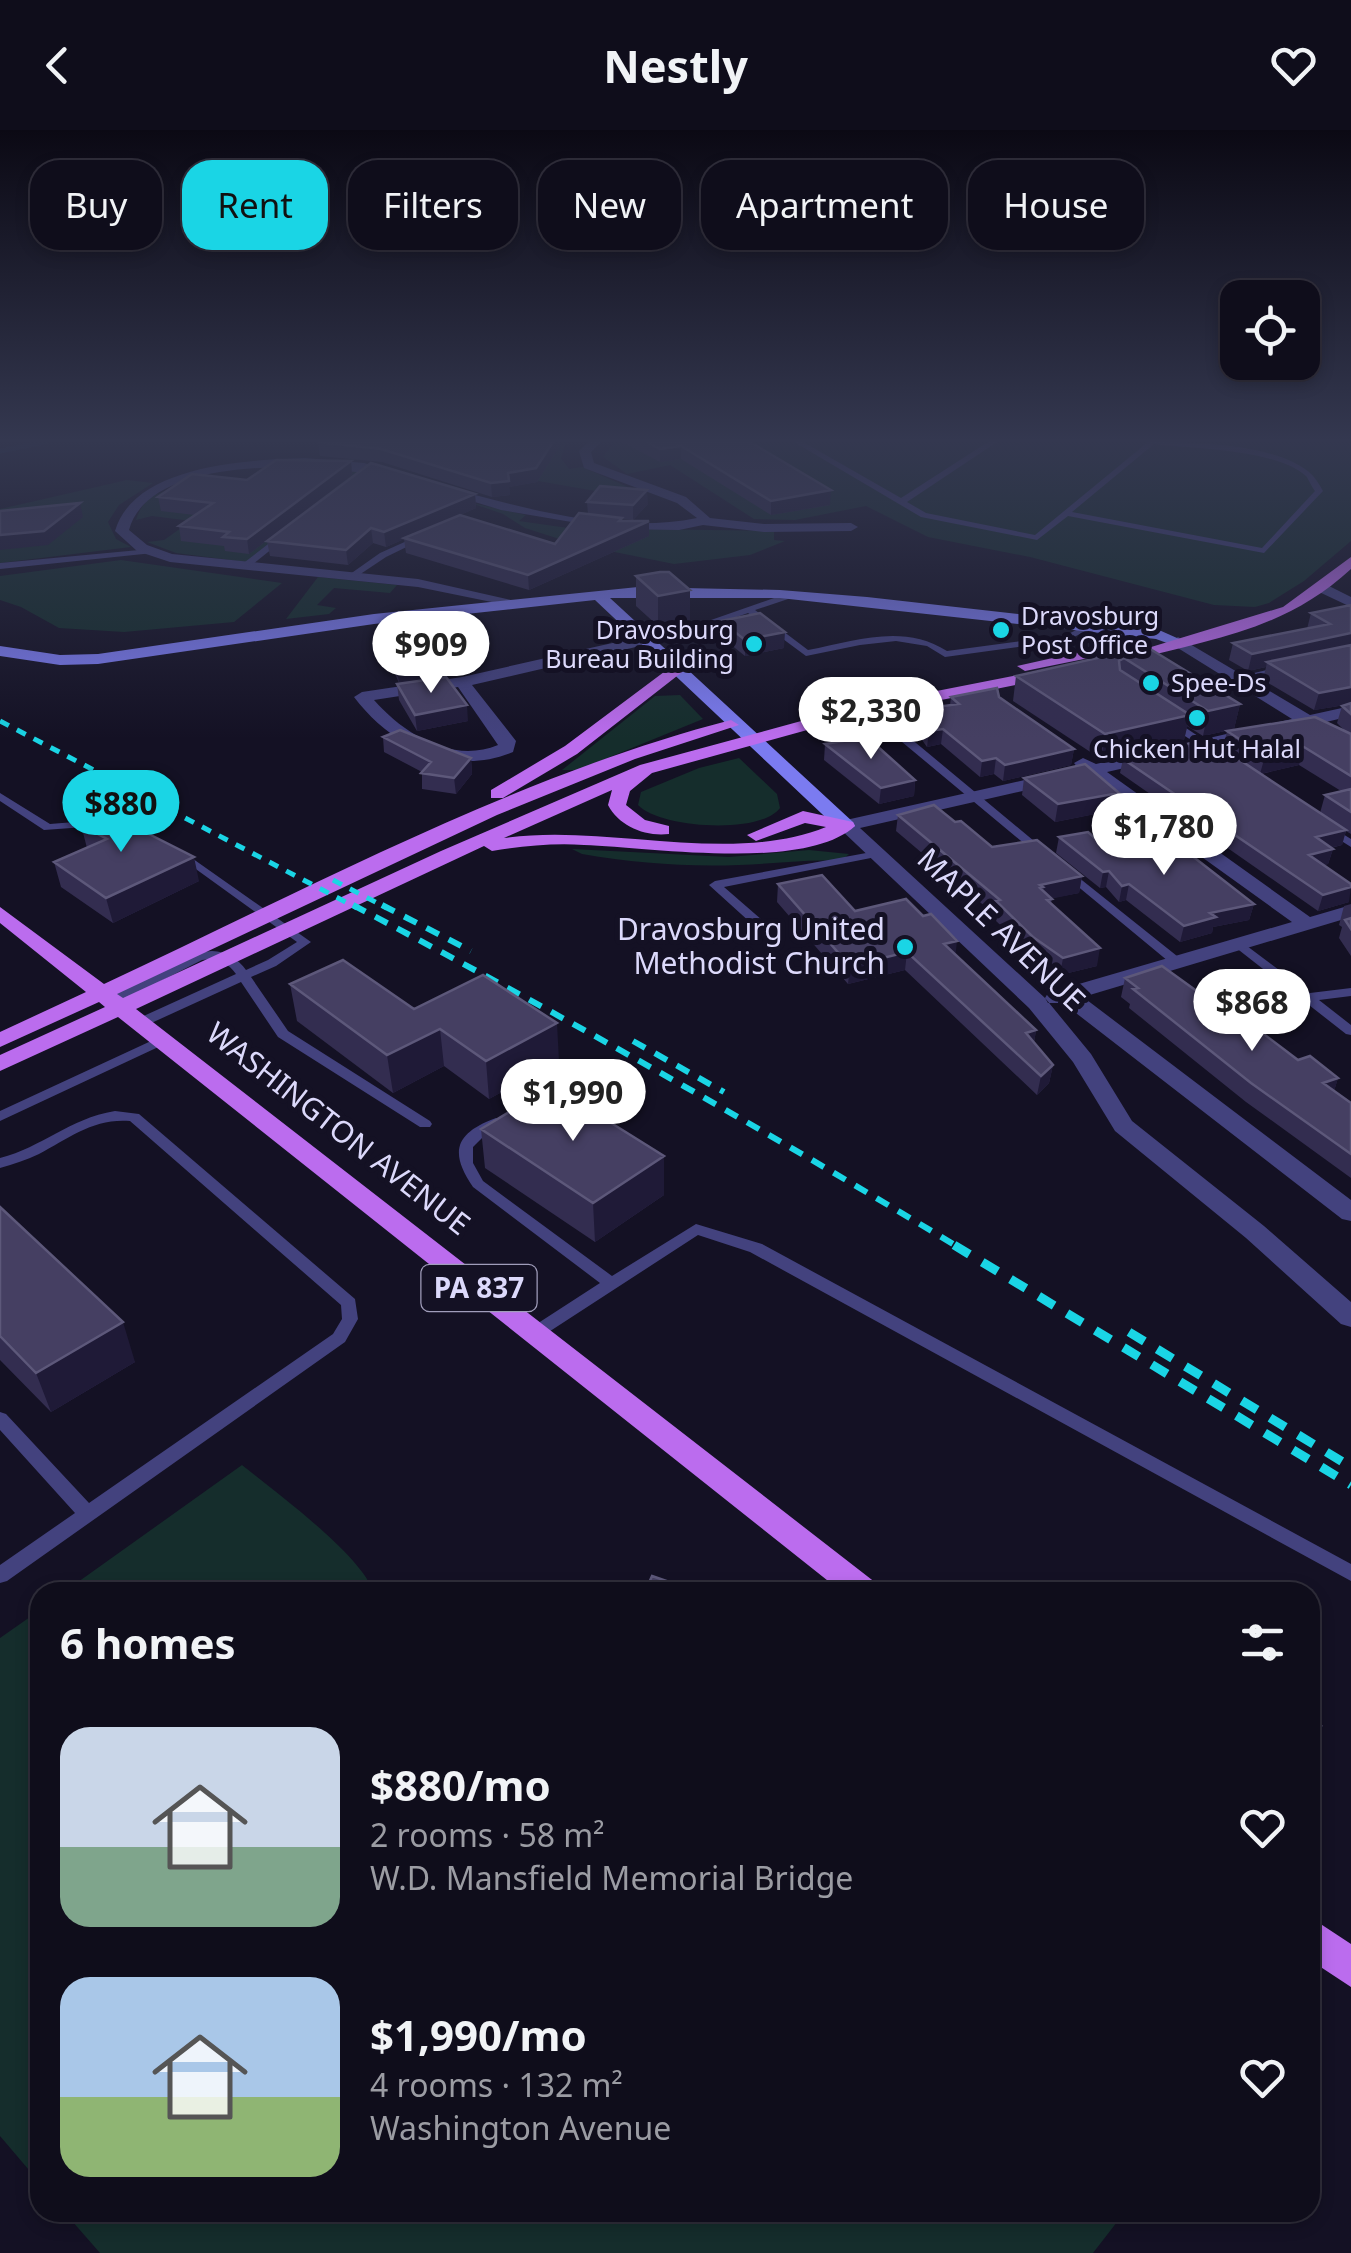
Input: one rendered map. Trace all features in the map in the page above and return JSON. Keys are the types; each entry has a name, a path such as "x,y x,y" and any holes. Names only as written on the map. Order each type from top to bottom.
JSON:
{"main road":[{"path":"0,1064 520,822 646,769 787,728 1159,650 1252,624 1288,610 1322,588 1351,561"},
{"path":"0,651 60,660 98,659 506,603 596,594 688,591 792,595 1159,634 1178,642"},
{"name":"MAPLE AVENUE","path":"596,594 846,826"},
{"path":"0,1040 485,808 629,755 772,715 1149,642 1178,642"},
{"path":"485,808 571,750 678,669"},
{"path":"646,769 622,787 615,801 618,811 632,822 655,829 758,834 804,817 846,826"},
{"path":"448,855 506,841 560,837 747,848 830,836 846,826"},
{"name":"PA 837","path":"0,913 96,995"},
{"name":"WASHINGTON AVENUE","path":"96,995 153,1031 852,1582"},
{"path":"1320,1944 1351,1968"}],"street":[{"path":"136,541 170,558 418,582 506,603"},
{"path":"1322,588 1351,602"},
{"path":"462,682 507,741 506,748 495,755 459,758 429,747 391,728 362,697 462,682 648,640"},
{"path":"1178,642 1351,748"},
{"path":"846,826 1351,710"},
{"path":"1062,748 1306,923"},
{"name":"MAPLE AVENUE","path":"846,826 1036,1003 1082,1059 1124,1126 1255,1232 1351,1317"},
{"path":"1036,1003 1351,910"},
{"path":"1067,995 1351,1213"}],"lane":[{"path":"244,567 278,541"},
{"path":"350,577 383,555 416,541"},
{"path":"1216,541 1264,550 1272,541"},
{"path":"0,566 150,551"},
{"path":"648,640 792,595"},
{"path":"748,610 806,654 914,637 945,654 1068,637 1089,627"},
{"path":"1238,678 1294,666"},
{"path":"1154,711 1220,755"},
{"path":"888,724 1046,856"},
{"path":"0,796 48,828 120,824"},
{"path":"1318,822 1351,844"},
{"path":"0,1117 305,942 167,845"},
{"path":"766,930 715,885 876,854"},
{"path":"1061,868 1178,963"},
{"path":"1239,944 1351,1031"},
{"path":"96,995 214,954 234,963 284,1034 425,1124"},
{"path":"1307,997 1351,992"},
{"path":"565,1082 470,1137 464,1151 467,1169 478,1184 612,1284"},
{"path":"0,1162 104,1115 134,1117 349,1303 350,1319 339,1338 0,1575"},
{"path":"535,1333 696,1229 756,1248 1351,1573"},
{"path":"0,1419 88,1514"}],"green space":[{"path":"0,541 120,541 131,547 0,563"},
{"path":"273,541 246,562 176,553 147,542"},
{"path":"566,541 785,541 750,555 674,564"},
{"path":"949,541 1351,541 1304,581 1269,603 1255,607 1214,605 1030,557"},
{"path":"121,560 282,583 234,622 124,632 59,628 0,600 0,576"},
{"path":"318,577 397,585 390,593 334,588 317,605 336,608 329,614 286,619"},
{"path":"680,695 703,719 578,770 562,770 655,696"},
{"path":"739,758 777,794 780,808 769,817 732,825 687,823 649,813 638,805 641,792 699,768"},
{"path":"572,849 729,857 809,850 849,854 841,861 699,865 621,860"},
{"path":"242,1465 336,1543 368,1582 78,1582"},
{"path":"30,1617 30,2171 0,2136 0,1638"},
{"path":"73,2222 1117,2222 1093,2253 100,2253"}],"building":[{"path":"268,541 356,541 346,550"},
{"path":"414,541 545,541 604,541 528,575"},
{"path":"669,572 690,590 658,596 636,576"},
{"path":"1351,605 1351,633 1252,654 1233,643 1330,624 1311,613"},
{"path":"760,613 785,632 745,640 721,621"},
{"path":"1351,645 1351,687 1319,693 1267,662"},
{"path":"1147,647 1240,704 1208,711 1124,658 1119,661 1120,670 1190,715 1105,734 1016,676"},
{"path":"410,653 419,661 432,658 436,664 397,669 392,655"},
{"path":"446,677 467,705 415,715 397,684"},
{"path":"997,688 999,697 1074,749 1005,765 996,758 982,761 943,729 929,731 914,710 959,704 951,697"},
{"path":"1315,717 1351,734 1351,776 1304,747 1265,756 1227,731"},
{"path":"400,730 471,758 454,778 421,773 431,762 383,737"},
{"path":"867,737 915,780 881,788 825,744"},
{"path":"1208,739 1346,830 1316,837 1333,849 1309,855 1351,887 1323,895 1123,759"},
{"path":"1085,764 1119,793 1058,804 1024,778"},
{"path":"1351,789 1351,812 1325,795"},
{"path":"934,805 992,847 1037,840 1082,876 1040,888 1052,899 1047,900 1100,948 1063,958 1033,937 996,901 1000,900 898,815"},
{"path":"118,808 150,827 143,831 194,857 106,898 54,862 107,839 81,825"},
{"path":"1088,832 1114,855 1169,838 1254,904 1210,913 1216,917 1184,926 1129,884 1122,886 1109,871 1103,872 1059,837"},
{"path":"822,875 855,911 906,899 923,916 931,914 957,941 944,944 1036,1030 1026,1033 1053,1065 1041,1076 907,952 850,966 778,884"},
{"path":"343,960 414,1009 483,975 557,1023 486,1061 440,1029 387,1055 290,984"},
{"path":"1162,966 1230,1015 1236,1013 1298,1060 1310,1056 1338,1078 1323,1083 1351,1103 1351,1154 1251,1083 1133,989 1138,988 1125,978"},
{"path":"552,1086 664,1156 593,1203 481,1129"},
{"path":"0,1207 123,1322 36,1373 0,1336"}],"railway":[{"path":"0,721 357,908"},
{"path":"333,880 387,908"},
{"path":"353,905 658,1072 958,1247"},
{"path":"382,905 471,951"},
{"path":"633,1041 724,1092"},
{"path":"954,1245 1351,1485"},
{"path":"1129,1332 1351,1467"}],"place":[{"name":"Dravosburg Post Office","path":"1001,630"},
{"name":"Dravosburg Bureau Building","path":"754,644"},
{"name":"Spee-Ds","path":"1151,683"},
{"name":"Chicken Hut Halal","path":"1197,718"},
{"name":"Dravosburg United Methodist Church","path":"905,947"}]}
